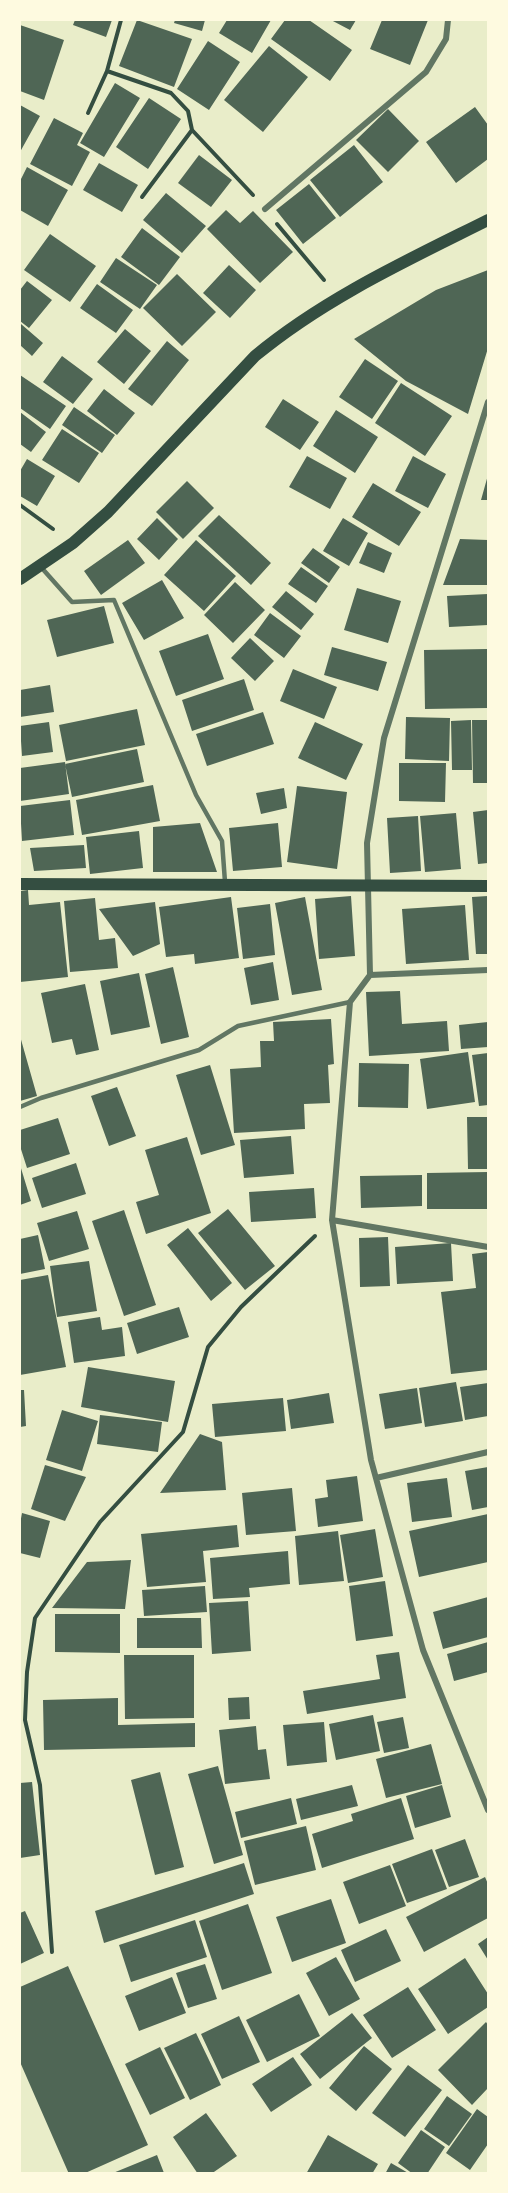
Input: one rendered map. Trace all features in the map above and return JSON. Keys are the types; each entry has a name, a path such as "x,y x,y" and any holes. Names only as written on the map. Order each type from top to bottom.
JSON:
{"main road":[{"path":"20,579 73,543 140,481 255,356 280,336 338,297 489,219"},
{"path":"20,884 489,886"}],"street":[{"path":"265,209 426,72 446,39 448,20"},
{"path":"489,402 384,738 367,843 366,885 370,975 350,1002 332,1220 376,1478 423,1650 489,1810"},
{"path":"480,431 489,438"},
{"path":"370,975 489,970"},
{"path":"332,1220 489,1247"},
{"path":"376,1478 489,1452"}],"lane":[{"path":"40,566 72,602 114,600 196,795 222,841 225,886"},
{"path":"20,1107 41,1098 199,1050 238,1026 350,1002"}],"path":[{"path":"88,113 107,71 121,20"},
{"path":"107,71 171,93 188,111 192,130 265,209 338,297"},
{"path":"142,197 192,130"},
{"path":"20,506 73,543"},
{"path":"52,1952 40,1785 25,1720 27,1672 35,1618 100,1522 183,1432 208,1347 241,1307 332,1220"}],"building":[{"path":"75,20 112,20 106,37 73,25"},
{"path":"137,20 192,39 174,87 119,66"},
{"path":"175,20 205,20 202,31 174,23"},
{"path":"227,20 271,20 252,53 219,33"},
{"path":"285,20 309,20 352,50 330,81 271,39"},
{"path":"331,20 356,20 350,30"},
{"path":"382,20 428,20 410,65 370,49"},
{"path":"20,25 64,40 44,100 20,91"},
{"path":"208,41 240,62 209,110 177,89"},
{"path":"269,46 308,77 263,132 224,100"},
{"path":"115,83 140,98 104,157 80,143"},
{"path":"149,98 181,119 148,169 116,147"},
{"path":"20,105 40,116 20,152"},
{"path":"475,107 488,125 488,159 456,183 426,142"},
{"path":"388,109 419,141 388,172 356,140"},
{"path":"54,118 83,133 77,145 90,152 72,186 30,164"},
{"path":"354,145 383,182 340,217 310,180"},
{"path":"199,155 232,180 211,207 178,183"},
{"path":"99,163 138,185 122,212 83,190"},
{"path":"27,167 68,190 48,226 20,210 20,181"},
{"path":"309,184 336,218 303,244 276,210"},
{"path":"166,193 206,226 182,253 143,220"},
{"path":"226,210 240,223 253,211 293,252 260,283 207,229"},
{"path":"142,228 180,257 159,285 121,257"},
{"path":"50,234 96,266 70,302 24,270"},
{"path":"116,258 157,285 140,309 100,282"},
{"path":"229,265 256,290 230,318 203,293"},
{"path":"488,270 488,348 468,414 406,381 354,339 436,290"},
{"path":"177,274 216,312 182,346 143,308"},
{"path":"27,281 52,300 29,328 20,321 20,290"},
{"path":"97,284 133,310 116,333 80,308"},
{"path":"21,324 43,343 32,356 20,345"},
{"path":"125,329 151,351 124,384 97,362"},
{"path":"167,341 189,360 152,406 128,389"},
{"path":"62,356 93,379 73,404 43,382"},
{"path":"365,359 398,381 372,419 339,397"},
{"path":"20,375 66,406 50,429 20,408"},
{"path":"401,383 452,416 425,456 375,423"},
{"path":"104,389 135,413 117,435 87,411"},
{"path":"283,399 319,422 300,450 265,427"},
{"path":"74,407 115,435 102,453 62,425"},
{"path":"336,410 378,437 355,473 313,446"},
{"path":"20,412 46,432 31,452 20,444"},
{"path":"62,429 99,453 79,483 42,460"},
{"path":"307,456 347,478 330,509 289,487"},
{"path":"413,456 446,474 428,508 395,491"},
{"path":"27,459 55,476 37,506 20,496 20,471"},
{"path":"488,475 488,500 481,500"},
{"path":"187,481 214,508 183,539 156,512"},
{"path":"373,483 421,512 399,546 352,517"},
{"path":"219,515 271,563 251,585 198,536"},
{"path":"157,518 178,539 159,560 137,539"},
{"path":"343,518 368,533 349,566 323,551"},
{"path":"460,539 488,540 488,585 443,585"},
{"path":"128,540 145,563 101,595 84,571"},
{"path":"196,540 236,576 204,611 164,575"},
{"path":"368,542 392,553 384,573 359,563"},
{"path":"313,548 340,567 329,583 301,563"},
{"path":"301,567 328,586 316,603 288,584"},
{"path":"162,580 184,618 144,640 122,603"},
{"path":"235,582 265,610 233,643 204,615"},
{"path":"357,588 401,601 388,643 344,630"},
{"path":"286,591 314,614 301,630 272,607"},
{"path":"488,594 488,625 449,627 447,596"},
{"path":"104,606 114,643 57,657 47,620"},
{"path":"270,613 301,636 284,658 254,635"},
{"path":"208,634 224,679 176,696 159,651"},
{"path":"250,638 274,661 255,681 231,658"},
{"path":"332,647 387,662 378,691 324,675"},
{"path":"488,649 488,708 425,709 424,650"},
{"path":"293,669 337,687 324,719 280,701"},
{"path":"244,679 254,710 192,731 182,700"},
{"path":"50,685 54,712 20,717 20,690"},
{"path":"137,709 145,745 66,761 59,725"},
{"path":"263,712 274,744 207,766 196,734"},
{"path":"406,717 450,718 449,761 405,759"},
{"path":"471,720 472,770 452,770 451,721"},
{"path":"472,720 488,720 488,783 473,783"},
{"path":"49,722 53,752 22,756 20,726"},
{"path":"315,722 363,744 346,780 298,758"},
{"path":"137,749 144,782 72,797 65,764"},
{"path":"65,762 69,794 20,801 20,768"},
{"path":"399,763 446,763 445,802 399,801"},
{"path":"153,785 160,821 82,835 76,800"},
{"path":"297,786 347,792 337,869 287,862"},
{"path":"284,788 287,808 261,814 256,793"},
{"path":"70,800 74,835 22,841 20,806"},
{"path":"488,810 488,863 478,864 473,812"},
{"path":"456,813 461,869 425,872 420,816"},
{"path":"418,816 421,871 390,873 387,818"},
{"path":"200,823 217,872 153,872 153,827"},
{"path":"278,823 282,867 233,871 229,828"},
{"path":"139,831 143,868 90,874 86,837"},
{"path":"84,845 86,868 34,871 30,848"},
{"path":"28,890 29,905 60,902 68,977 20,982 20,891"},
{"path":"351,896 355,956 319,959 315,899"},
{"path":"488,896 488,954 476,954 472,897"},
{"path":"231,897 239,958 195,964 194,954 166,957 159,907"},
{"path":"305,897 322,990 292,995 275,903"},
{"path":"95,898 99,940 115,938 118,968 70,972 64,901"},
{"path":"155,902 160,944 133,956 99,909"},
{"path":"270,904 275,955 243,959 237,908"},
{"path":"465,905 469,960 406,964 402,909"},
{"path":"273,962 279,1000 251,1005 244,968"},
{"path":"173,967 189,1037 161,1044 145,974"},
{"path":"139,973 150,1027 111,1035 100,981"},
{"path":"85,984 99,1050 76,1055 72,1039 52,1043 41,993"},
{"path":"400,991 402,1024 447,1021 449,1051 369,1056 366,992"},
{"path":"331,1019 334,1064 328,1065 330,1103 304,1104 305,1129 234,1133 230,1069 261,1067 260,1041 274,1041 273,1022"},
{"path":"488,1022 488,1047 461,1049 459,1025"},
{"path":"20,1036 37,1096 20,1101"},
{"path":"468,1052 475,1102 427,1109 420,1059"},
{"path":"488,1053 488,1105 479,1106 472,1055"},
{"path":"359,1063 409,1064 408,1108 358,1107"},
{"path":"210,1065 235,1145 201,1155 176,1075"},
{"path":"117,1087 136,1136 109,1146 91,1096"},
{"path":"467,1117 488,1117 488,1169 468,1169"},
{"path":"58,1118 70,1154 27,1168 20,1146 20,1130"},
{"path":"291,1136 294,1174 244,1178 240,1140"},
{"path":"187,1137 211,1213 146,1234 136,1202 159,1195 145,1150"},
{"path":"76,1163 86,1194 42,1208 32,1178"},
{"path":"20,1165 31,1201 20,1205"},
{"path":"488,1172 488,1209 427,1209 427,1173"},
{"path":"422,1175 422,1206 361,1208 360,1176"},
{"path":"314,1188 316,1218 251,1222 249,1192"},
{"path":"228,1209 275,1266 245,1290 198,1233"},
{"path":"124,1210 156,1305 124,1316 92,1221"},
{"path":"77,1211 89,1249 49,1261 37,1223"},
{"path":"188,1228 232,1283 211,1301 167,1245"},
{"path":"38,1235 45,1269 20,1274 20,1239"},
{"path":"388,1237 390,1286 360,1287 359,1238"},
{"path":"451,1243 453,1281 397,1284 395,1247"},
{"path":"488,1252 488,1370 451,1374 441,1292 476,1288 472,1254"},
{"path":"89,1261 97,1311 57,1317 50,1266"},
{"path":"48,1275 66,1367 20,1375 20,1280"},
{"path":"179,1307 189,1337 137,1354 127,1323"},
{"path":"100,1317 102,1330 122,1327 125,1356 74,1363 68,1322"},
{"path":"88,1367 175,1381 168,1422 81,1407"},
{"path":"456,1382 463,1421 425,1427 419,1388"},
{"path":"488,1383 488,1416 465,1420 460,1387"},
{"path":"417,1388 422,1423 385,1429 379,1394"},
{"path":"20,1390 24,1390 26,1426 20,1427"},
{"path":"329,1393 334,1423 291,1429 287,1400"},
{"path":"283,1398 286,1431 215,1437 212,1404"},
{"path":"62,1410 98,1421 82,1471 46,1460"},
{"path":"100,1415 162,1422 158,1452 97,1444"},
{"path":"200,1434 222,1442 226,1490 160,1493"},
{"path":"45,1465 86,1477 65,1521 31,1509"},
{"path":"488,1467 488,1507 472,1510 465,1471"},
{"path":"357,1476 363,1521 318,1527 315,1499 328,1497 326,1480"},
{"path":"447,1478 452,1517 412,1522 407,1483"},
{"path":"292,1488 296,1531 246,1535 242,1493"},
{"path":"22,1513 50,1521 40,1558 20,1553"},
{"path":"488,1514 488,1562 419,1577 409,1531"},
{"path":"237,1525 239,1547 203,1551 206,1582 147,1587 141,1534"},
{"path":"375,1529 383,1577 348,1583 340,1535"},
{"path":"338,1531 344,1581 299,1585 295,1536"},
{"path":"288,1551 290,1584 249,1588 250,1597 213,1599 210,1558"},
{"path":"131,1560 125,1609 52,1608 87,1562"},
{"path":"385,1581 393,1636 356,1641 349,1586"},
{"path":"205,1586 207,1612 144,1616 142,1590"},
{"path":"488,1597 488,1637 443,1649 433,1612"},
{"path":"248,1601 251,1651 212,1654 209,1603"},
{"path":"55,1614 120,1614 120,1653 55,1652"},
{"path":"137,1618 201,1618 202,1648 137,1648"},
{"path":"488,1642 488,1672 454,1681 447,1654"},
{"path":"399,1652 406,1698 307,1714 303,1691 380,1679 376,1655"},
{"path":"124,1655 194,1655 194,1718 125,1719"},
{"path":"249,1697 250,1719 229,1720 228,1698"},
{"path":"118,1698 118,1725 195,1723 195,1747 44,1750 43,1700"},
{"path":"373,1715 380,1751 336,1760 329,1724"},
{"path":"403,1717 409,1748 384,1753 377,1722"},
{"path":"324,1722 327,1762 287,1766 283,1725"},
{"path":"256,1726 258,1750 266,1749 270,1779 225,1784 219,1730"},
{"path":"431,1744 442,1784 386,1798 376,1759"},
{"path":"218,1766 243,1855 214,1864 188,1774"},
{"path":"160,1772 184,1867 155,1875 131,1780"},
{"path":"32,1782 40,1855 20,1858 20,1783"},
{"path":"352,1785 358,1806 301,1820 296,1799"},
{"path":"442,1785 451,1817 415,1828 406,1796"},
{"path":"291,1798 297,1824 241,1838 235,1812"},
{"path":"401,1798 414,1839 322,1868 312,1834 353,1821 351,1814"},
{"path":"306,1826 316,1870 255,1885 244,1841"},
{"path":"465,1839 479,1877 449,1887 435,1850"},
{"path":"432,1849 447,1889 407,1903 392,1864"},
{"path":"244,1863 254,1894 104,1943 95,1911"},
{"path":"390,1865 406,1906 359,1924 343,1882"},
{"path":"485,1877 488,1884 488,1918 424,1952 406,1917"},
{"path":"331,1899 346,1943 292,1962 276,1917"},
{"path":"248,1904 272,1973 222,1990 199,1921"},
{"path":"25,1911 44,1953 20,1964 20,1913"},
{"path":"195,1920 207,1957 131,1982 119,1945"},
{"path":"386,1929 401,1961 355,1982 341,1950"},
{"path":"488,1937 488,1960 478,1944"},
{"path":"336,1957 360,1999 329,2016 306,1973"},
{"path":"465,1958 488,1994 488,2007 448,2034 418,1989"},
{"path":"205,1964 217,1999 188,2008 176,1973"},
{"path":"68,1966 148,2145 83,2174 69,2174 20,2062 20,1987"},
{"path":"172,1977 186,2013 139,2031 125,1996"},
{"path":"408,1987 436,2030 392,2058 363,2015"},
{"path":"299,1994 320,2036 267,2062 246,2020"},
{"path":"352,2013 372,2038 320,2079 300,2054"},
{"path":"239,2016 260,2062 222,2079 201,2034"},
{"path":"486,2022 488,2025 488,2088 472,2105 438,2070"},
{"path":"196,2033 221,2085 190,2100 164,2048"},
{"path":"364,2046 392,2069 356,2111 329,2088"},
{"path":"160,2047 185,2098 150,2115 125,2064"},
{"path":"293,2057 312,2085 271,2112 252,2084"},
{"path":"408,2065 442,2090 405,2137 372,2113"},
{"path":"447,2096 472,2114 449,2146 424,2129"},
{"path":"477,2109 488,2117 488,2144 470,2170 446,2153"},
{"path":"206,2113 237,2156 211,2174 198,2174 173,2137"},
{"path":"421,2130 445,2147 427,2174 413,2174 398,2163"},
{"path":"328,2135 378,2164 372,2174 306,2174"},
{"path":"157,2155 164,2173 113,2173"},
{"path":"391,2163 410,2174 385,2174"}]}
